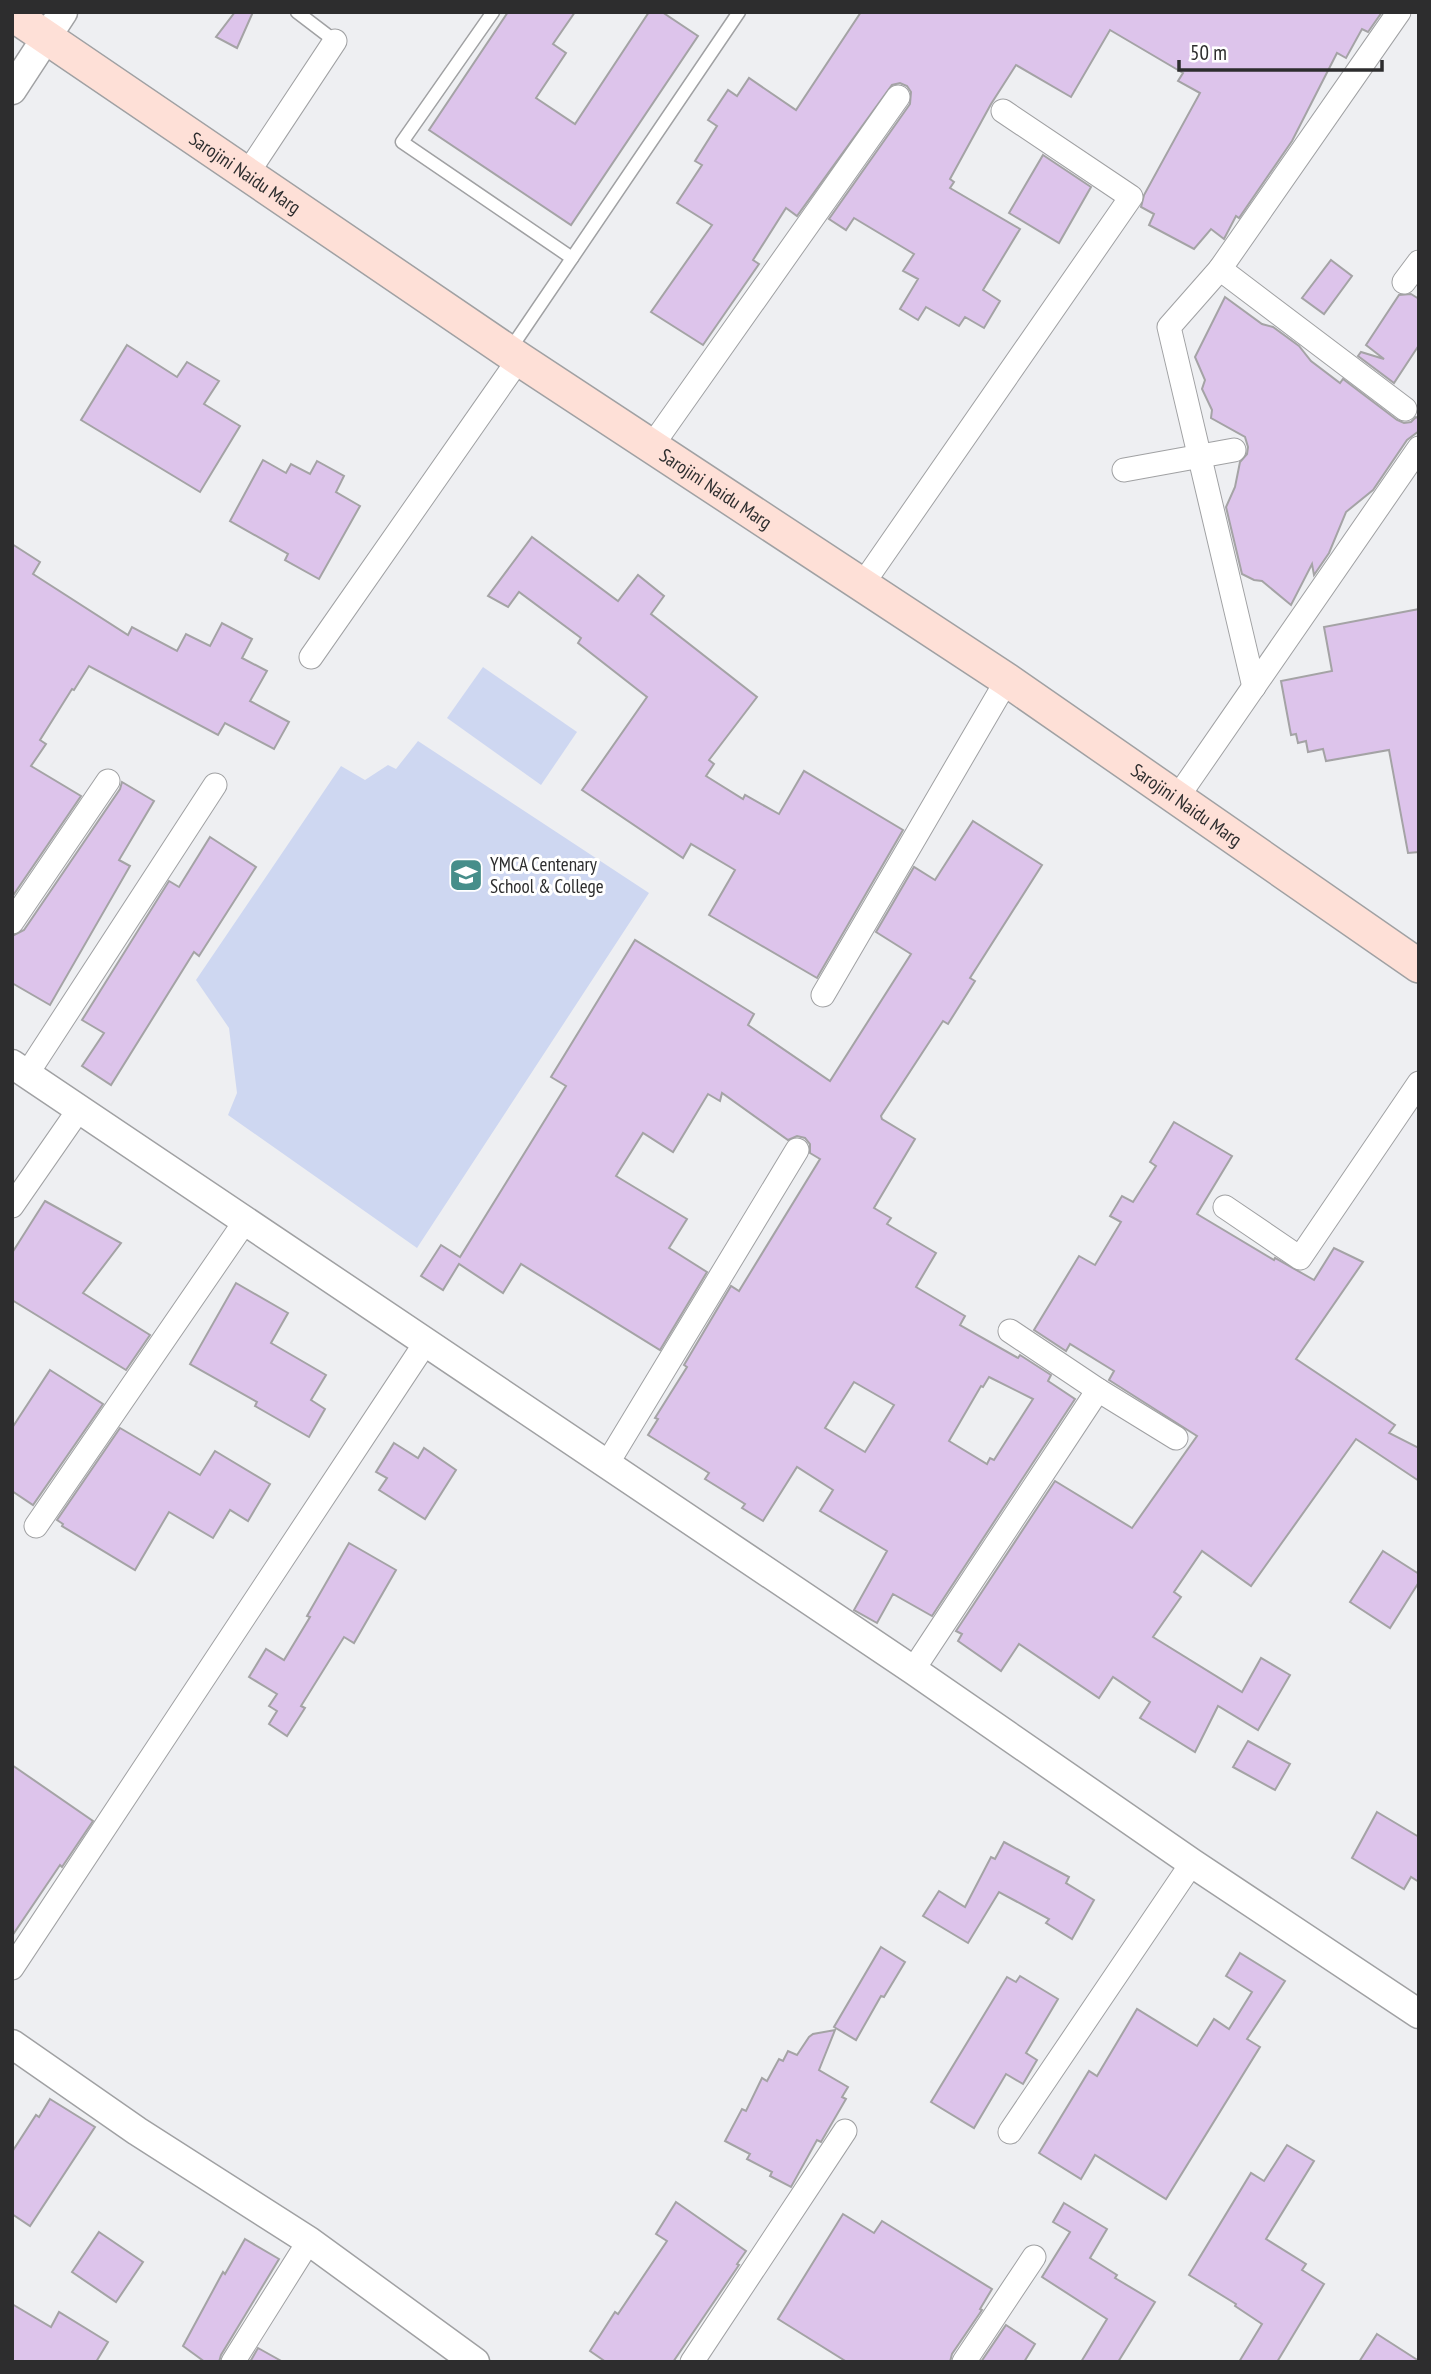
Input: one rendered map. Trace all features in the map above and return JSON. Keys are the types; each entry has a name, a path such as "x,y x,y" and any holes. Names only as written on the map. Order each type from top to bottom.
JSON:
{"main road":[{"name":"Sarojini Naidu Marg","path":"12,14 55,25 247,174 651,447 1007,680 1419,966"}],"street":[{"path":"1254,687 1169,327 1220,270 1399,12"},
{"path":"12,90 55,25"},
{"path":"247,174 335,41"},
{"path":"651,447 898,97"},
{"path":"862,585 1131,197 1003,111"},
{"path":"1404,282 1419,262"},
{"path":"1220,270 1405,409"},
{"path":"311,657 514,355"},
{"path":"1177,799 1419,448"},
{"path":"1124,470 1234,450"},
{"path":"823,995 1007,680"},
{"path":"12,922 108,781"},
{"path":"215,785 20,1069 1419,2014"},
{"path":"1224,1207 1300,1258 1419,1083"},
{"path":"12,1206 80,1108"},
{"path":"607,1464 797,1150"},
{"path":"36,1527 246,1220"},
{"path":"1010,1331 1176,1438"},
{"path":"12,1968 426,1342"},
{"path":"913,1670 1098,1390"},
{"path":"1010,2132 1192,1863"},
{"path":"12,2044 137,2131 309,2241 475,2362"},
{"path":"692,2362 845,2131"},
{"path":"233,2362 309,2241"},
{"path":"964,2362 1034,2257"}],"lane":[{"path":"297,12 335,41"},
{"path":"493,12 402,142 572,258"},
{"path":"514,355 572,258 739,12"}],"shaded area":[{"path":"483,667 577,732 541,785 447,718"},
{"path":"418,741 649,893 417,1248 228,1115 237,1093 229,1028 196,980 341,766 365,780 388,765 396,769"}],"building":[{"path":"235,12 253,12 237,48 216,37"},
{"path":"508,12 575,12 553,44 566,53 536,98 575,124 649,12 662,12 698,36 571,225 429,130"},
{"path":"861,12 1382,12 1368,32 1362,29 1346,58 1337,53 1292,141 1239,218 1236,216 1224,239 1211,229 1194,249 1149,225 1154,214 1141,207 1144,195 1200,93 1178,81 1183,73 1110,30 1071,97 1016,65 950,179 954,182 950,188 1020,229 983,290 1000,301 984,328 965,317 959,326 926,307 918,320 900,309 918,279 903,271 914,254 854,218 846,230 829,219 910,104 911,92 907,86 900,83 892,85 797,216 786,208 753,260 759,264 703,345 651,312 712,225 677,203 702,165 695,161 717,126 708,120 728,90 737,96 749,78 796,110"},
{"path":"1043,155 1091,187 1059,243 1009,213"},
{"path":"1331,260 1352,276 1324,314 1302,298"},
{"path":"1411,294 1419,299 1419,345 1394,383 1358,356 1361,352 1384,359 1366,345 1399,295"},
{"path":"1225,297 1262,324 1273,327 1340,383 1343,379 1397,420 1404,423 1411,422 1416,417 1419,419 1419,431 1407,440 1373,490 1346,512 1329,553 1314,575 1312,564 1291,605 1262,581 1242,574 1226,507 1235,487 1240,462 1247,454 1248,447 1245,437 1211,418 1212,410 1202,389 1205,380 1195,357"},
{"path":"127,345 177,377 187,362 219,381 204,404 240,426 200,492 81,420"},
{"path":"263,460 286,473 291,464 310,474 317,461 344,476 336,492 360,506 319,579 285,560 288,554 230,521"},
{"path":"532,537 618,601 638,575 664,596 651,614 757,697 709,760 714,764 706,776 743,799 745,795 779,814 804,771 903,830 817,978 709,915 735,870 691,844 683,858 582,790 647,697 578,643 581,638 519,592 508,607 488,596"},
{"path":"12,544 40,562 33,574 128,635 132,627 177,651 186,634 210,646 222,623 252,639 242,658 267,671 250,701 289,722 274,749 225,723 218,735 89,666 40,740 46,744 31,766 81,796 12,897"},
{"path":"1419,609 1419,852 1408,853 1389,750 1326,761 1323,749 1308,752 1306,741 1298,743 1296,734 1291,735 1281,681 1332,671 1324,627"},
{"path":"122,782 154,801 119,860 130,866 50,1005 12,983 12,936 24,930 120,789"},
{"path":"973,821 1042,865 970,978 975,981 948,1024 943,1021 881,1116 915,1139 874,1208 891,1218 887,1224 936,1253 916,1287 965,1316 960,1325 1018,1358 1020,1355 1051,1375 1048,1381 1075,1399 932,1616 893,1594 877,1623 854,1610 887,1551 820,1511 833,1490 797,1467 763,1521 742,1508 745,1504 705,1479 709,1473 648,1435 658,1419 655,1418 687,1367 684,1365 731,1286 739,1291 820,1159 810,1153 810,1144 805,1138 797,1136 788,1140 722,1093 720,1101 708,1094 673,1152 643,1133 616,1176 687,1219 669,1248 707,1272 660,1350 521,1264 503,1293 459,1264 443,1290 421,1276 441,1245 460,1257 566,1086 551,1077 635,940 754,1014 748,1025 830,1081 911,954 876,932 914,867 935,880","holes":["989,1377 1033,1399 994,1460 990,1458 987,1464 949,1441","854,1382 894,1405 865,1452 825,1428"]},
{"path":"210,837 256,867 199,956 194,952 111,1085 82,1066 104,1033 82,1020 169,881 179,887"},
{"path":"1174,1122 1232,1156 1197,1214 1274,1260 1275,1258 1314,1280 1334,1248 1363,1262 1296,1359 1395,1425 1389,1433 1419,1448 1419,1481 1356,1439 1251,1586 1202,1551 1174,1592 1181,1597 1153,1637 1242,1692 1261,1658 1290,1675 1258,1730 1218,1706 1195,1752 1140,1718 1150,1702 1113,1677 1099,1698 1019,1644 1001,1671 958,1641 962,1634 956,1631 1055,1481 1132,1528 1197,1436 1109,1380 1114,1371 1070,1344 1066,1351 1034,1330 1079,1256 1095,1265 1121,1222 1110,1216 1122,1196 1133,1202 1156,1166 1150,1162"},
{"path":"45,1201 121,1243 83,1293 150,1335 126,1370 12,1300 12,1253"},
{"path":"236,1283 288,1313 271,1343 326,1375 311,1400 325,1409 309,1437 255,1406 257,1402 190,1364"},
{"path":"50,1370 103,1404 33,1505 12,1491 12,1428"},
{"path":"120,1428 200,1475 215,1451 270,1484 248,1521 230,1510 213,1538 169,1512 135,1570 62,1526 57,1520"},
{"path":"394,1443 418,1458 424,1448 456,1470 425,1519 379,1490 387,1478 376,1472"},
{"path":"349,1543 396,1570 354,1643 344,1637 301,1706 305,1708 287,1736 269,1724 277,1711 269,1706 277,1694 249,1677 266,1649 284,1660"},
{"path":"1383,1551 1419,1574 1419,1582 1390,1628 1350,1602"},
{"path":"1248,1741 1290,1764 1275,1790 1233,1767"},
{"path":"12,1765 93,1821 12,1936"},
{"path":"1377,1812 1419,1837 1419,1882 1411,1877 1404,1889 1352,1858"},
{"path":"1004,1842 1069,1877 1066,1883 1094,1900 1072,1939 1046,1923 1049,1919 999,1892 968,1943 923,1916 939,1891 965,1907 991,1857 995,1859"},
{"path":"881,1947 905,1962 884,1997 881,1996 856,2040 834,2027"},
{"path":"1240,1953 1285,1981 1247,2039 1260,2047 1166,2199 1095,2155 1081,2179 1039,2153 1089,2071 1097,2076 1137,2009 1197,2046 1214,2019 1229,2029 1252,1992 1226,1976"},
{"path":"1020,1976 1058,1999 1026,2053 1037,2060 1023,2084 1006,2074 974,2128 931,2102 1007,1977 1016,1982"},
{"path":"835,2030 819,2070 848,2087 842,2097 846,2099 821,2142 817,2140 791,2187 770,2176 772,2172 747,2159 750,2154 725,2141 742,2109 746,2111 762,2078 767,2081 779,2059 783,2061 788,2051 797,2055 813,2034"},
{"path":"50,2099 95,2127 30,2226 12,2214 12,2152"},
{"path":"1287,2145 1314,2161 1266,2239 1306,2264 1302,2270 1324,2284 1277,2362 1239,2362 1262,2324 1235,2306 1236,2304 1189,2275 1251,2173 1264,2181"},
{"path":"676,2202 746,2251 673,2362 606,2362 590,2351 667,2241 656,2234"},
{"path":"1064,2203 1107,2229 1090,2258 1117,2275 1115,2278 1155,2302 1118,2362 1081,2362 1107,2319 1042,2277 1070,2232 1053,2222"},
{"path":"843,2214 874,2233 882,2221 992,2289 980,2309 982,2310 952,2354 950,2362 847,2362 778,2319"},
{"path":"99,2232 143,2262 116,2302 72,2272"},
{"path":"245,2239 279,2259 219,2362 205,2362 183,2346 223,2272 225,2274"},
{"path":"12,2304 51,2327 59,2312 108,2342 96,2362 12,2362"},
{"path":"1006,2325 1035,2344 1024,2362 981,2362"},
{"path":"1377,2334 1419,2361 1419,2362 1359,2362"},
{"path":"258,2348 283,2362 250,2362"}],"place":[{"name":"YMCA Centenary School & College","path":"466,875"}]}
